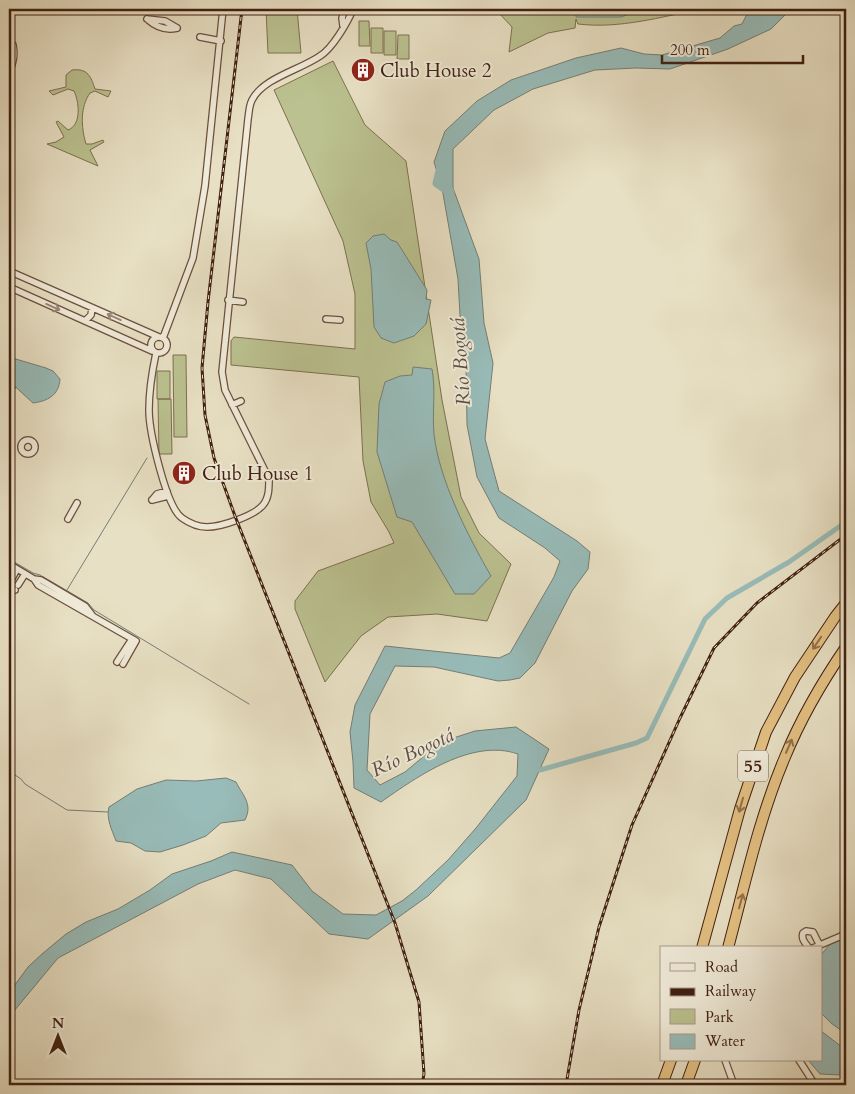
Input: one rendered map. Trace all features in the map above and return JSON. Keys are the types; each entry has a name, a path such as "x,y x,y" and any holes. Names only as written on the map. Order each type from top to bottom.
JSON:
{"highway":[{"name":"55","path":"703,946 745,794 766,732 795,677 846,603"},
{"name":"55","path":"730,946 766,810 784,758 803,717 846,647"},
{"path":"662,1085 670,1062"},
{"path":"686,1085 694,1062"}],"street":[{"path":"223,9 204,186 193,258 161,338 151,342 154,352 149,412 156,452 168,494 173,508 181,518 205,527 216,527 249,515 263,505 269,491 269,480 225,390 222,372 228,300 251,102 262,88 330,49 353,9"},
{"path":"343,26 342,18 345,9"},
{"path":"200,37 220,40"},
{"path":"9,73 15,53 13,45"},
{"path":"9,271 161,338 167,344 166,350 161,353 154,352 9,286"},
{"path":"228,300 242,302"},
{"path":"85,321 91,315 92,308"},
{"path":"326,319 340,320"},
{"path":"232,404 240,401"},
{"path":"68,519 77,502"},
{"path":"9,564 85,606 92,614 134,640 120,663"},
{"path":"9,584 17,569"},
{"path":"14,589 25,574"},
{"path":"808,946 803,940 803,933 806,931 813,932 816,946 846,934"},
{"path":"726,1062 734,1085"},
{"path":"800,1062 816,1085"}],"green space":[{"path":"266,9 297,9 301,53 268,53"},
{"path":"501,9 702,9 625,24 578,24 576,19 575,28 548,33 509,52 512,27 497,11"},
{"path":"359,21 369,21 370,46 359,46"},
{"path":"371,28 383,28 383,53 371,53"},
{"path":"384,31 396,31 396,55 384,55"},
{"path":"398,35 409,35 409,59 397,59"},
{"path":"333,61 365,125 406,161 442,400 461,497 479,533 511,564 487,621 437,614 388,617 361,636 325,682 295,609 295,601 318,571 394,543 371,502 363,461 359,377 231,365 231,341 234,337 355,349 355,294 343,241 274,90"},
{"path":"72,70 82,70 88,74 95,89 111,91 108,97 95,91 90,93 84,104 82,124 86,144 103,140 104,142 90,150 98,166 47,144 56,142 64,137 56,122 58,121 68,130 76,123 78,106 74,91 68,89 53,95 49,91 66,87 66,75"},
{"path":"173,355 186,355 187,437 174,437"},
{"path":"157,371 170,371 170,399 157,399"},
{"path":"158,399 171,399 172,454 159,454"}],"water":[{"path":"576,9 643,9 621,17 576,17"},
{"path":"757,9 791,9 771,29 728,49 670,69 595,70 533,89 494,110 453,149 453,188 479,259 484,323 493,363 485,439 499,491 577,541 590,552 588,569 572,591 535,663 520,678 498,681 434,667 395,666 370,714 367,770 380,785 405,772 441,742 475,731 516,727 549,749 526,800 428,896 368,939 329,934 271,879 235,870 198,884 58,958 14,1011 9,1021 9,993 28,967 66,934 86,922 118,909 172,874 232,852 292,865 312,891 343,914 376,915 402,901 448,860 517,776 518,754 500,750 482,751 464,755 428,771 381,802 354,788 350,732 355,705 385,646 499,658 510,653 554,577 560,561 545,548 499,518 477,477 467,425 466,366 458,279 442,188 434,162 445,131 477,101 511,80 576,58 621,48 644,54 662,55 720,38 734,26 742,24 748,12"},
{"path":"384,234 397,242 427,290 426,299 431,300 426,324 414,336 394,343 381,338 374,327 371,269 366,243 373,236"},
{"path":"9,357 53,371 60,379 55,393 48,399 33,403 9,381"},
{"path":"413,367 432,369 434,385 434,434 442,470 464,526 491,576 474,594 455,594 412,522 397,517 377,452 379,404 385,382 400,376 412,375"},
{"path":"226,778 236,782 246,800 248,809 245,820 221,823 206,836 160,852 145,851 131,843 116,841 109,820 109,807 137,789 166,780 196,781"},
{"path":"846,938 846,1034 822,1014 822,954 830,944"},
{"path":"822,1032 846,1050 846,1073 841,1075 820,1074 810,1062 822,1062"}],"waterway":[{"name":"Río Bogotá","path":"441,167 437,183 450,192"},
{"path":"9,398 16,387"},
{"path":"67,590 147,458"},
{"path":"540,770 636,743 647,738 705,619 727,598 789,562 846,522"},
{"path":"9,559 88,603 94,610 249,704"},
{"path":"9,771 25,784 67,810 108,812"}],"railway":[{"path":"242,9 208,302 202,368 205,415 214,458 235,516 395,923 419,1002 424,1074 422,1085"},
{"path":"566,1085 579,1010 599,927 632,825 714,648 757,603 846,535"}],"place":[{"name":"Club House 2","path":"363,70"},
{"name":"Club House 1","path":"184,473"}]}
